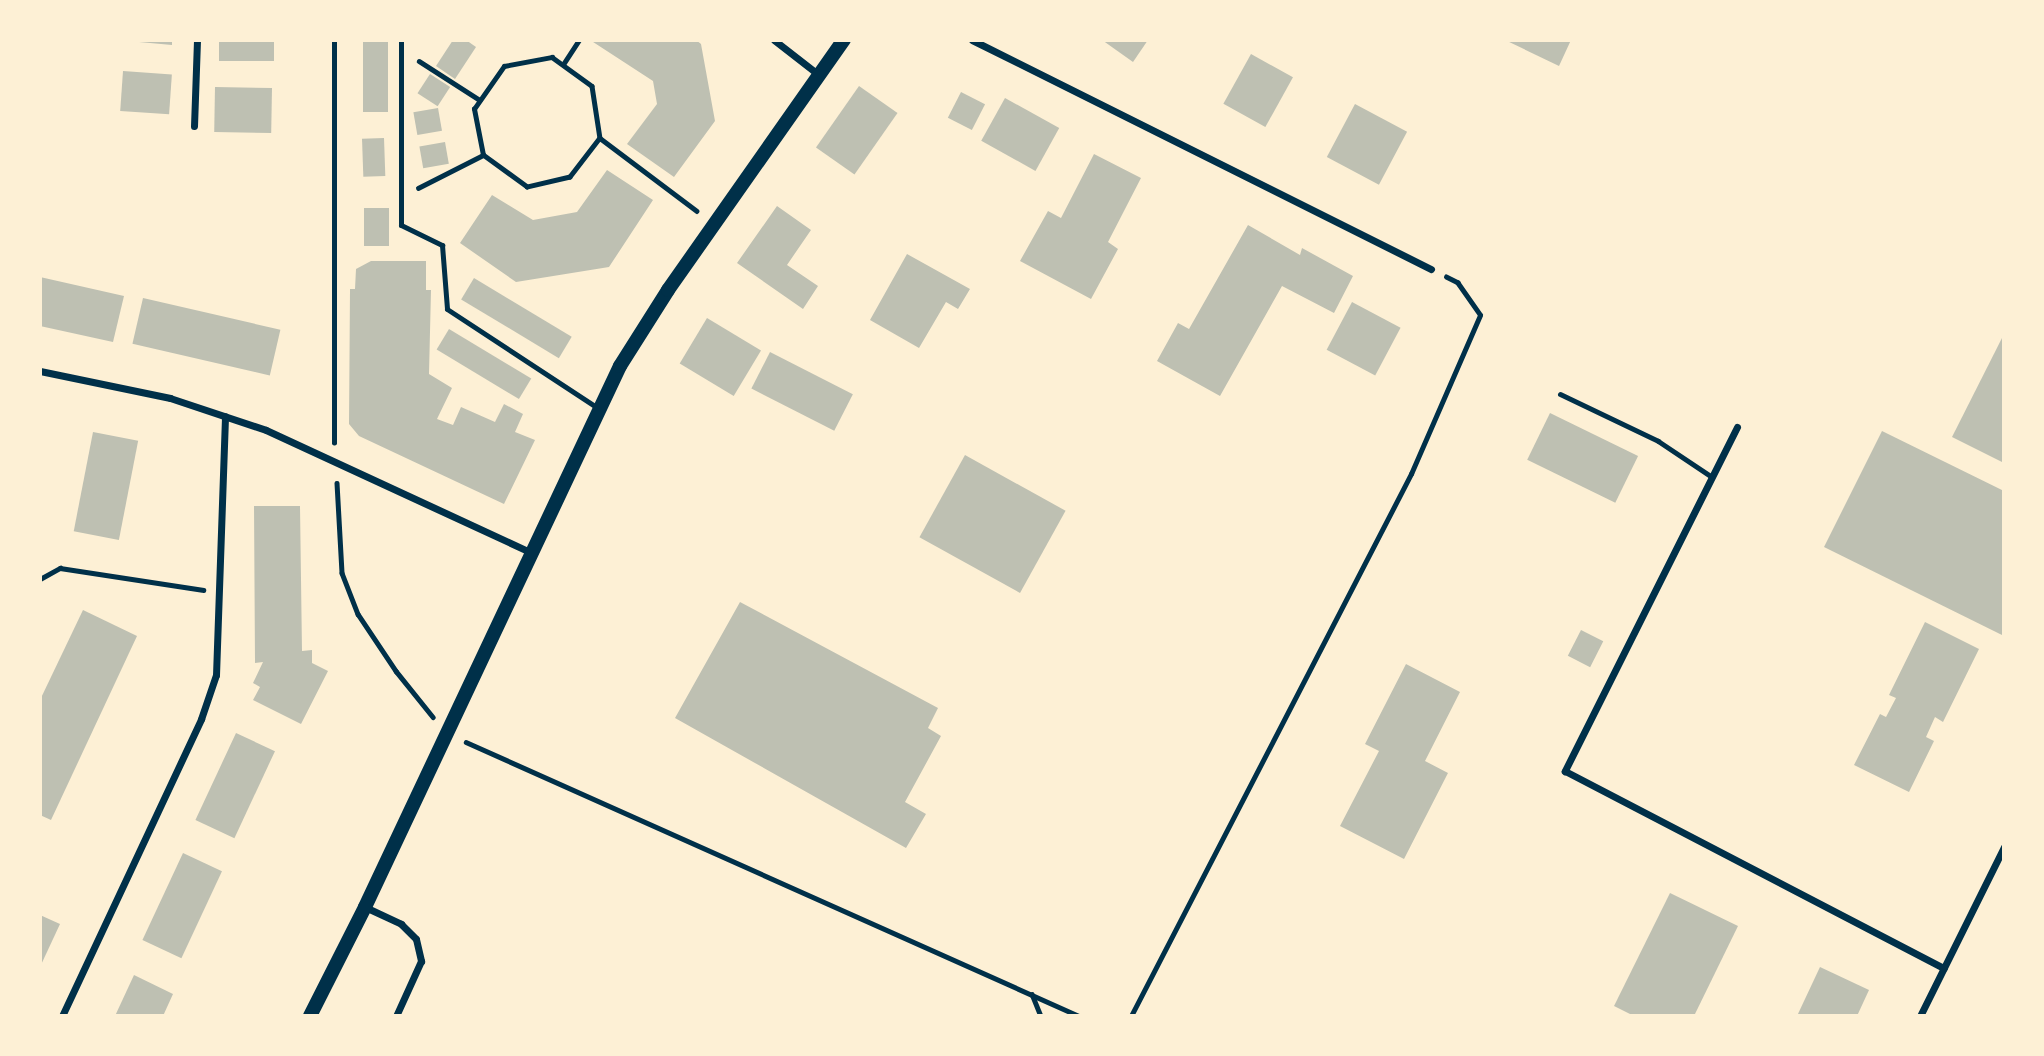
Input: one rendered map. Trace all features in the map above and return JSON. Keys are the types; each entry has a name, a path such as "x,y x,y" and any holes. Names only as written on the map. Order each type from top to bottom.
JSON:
{"main road":[{"path":"310,1016 365,907 599,409 648,320 844,40"}],"street":[{"path":"194,126 197,40"},
{"path":"774,40 820,76"},
{"path":"972,40 1431,269"},
{"path":"40,371 170,398 226,416 335,461 530,552"},
{"path":"62,1016 201,719 216,675 226,416"},
{"path":"1737,427 1565,771 1944,968"},
{"path":"1920,1016 2004,848"},
{"path":"365,907 401,924 416,939 421,961 396,1016"}],"lane":[{"path":"401,40 401,225 442,246 447,309 599,409"},
{"path":"1560,394 1658,441 1712,477"}],"path":[{"path":"334,40 332,424 342,573 358,614 396,671 446,733 1079,1016"},
{"path":"564,63 579,40"},
{"path":"401,49 480,100"},
{"path":"600,138 570,177 527,187 483,155 474,109 505,66 552,57 564,63 592,86 600,138 715,223"},
{"path":"400,197 483,155"},
{"path":"1131,1016 1411,474 1480,315 1458,284 1431,269"},
{"path":"40,579 60,568 220,592"},
{"path":"1032,994 1041,1016"}],"building":[{"path":"117,40 172,40 172,45"},
{"path":"219,40 274,40 274,61 219,61"},
{"path":"363,40 388,40 388,112 363,112"},
{"path":"453,40 466,40 476,47 455,79 436,66"},
{"path":"590,40 696,40 701,44 715,121 674,177 627,144 657,104 653,81"},
{"path":"1102,40 1148,40 1133,62"},
{"path":"1505,40 1571,40 1559,66"},
{"path":"1251,54 1293,77 1265,127 1223,104"},
{"path":"123,71 172,74 169,114 120,111"},
{"path":"430,74 450,87 438,106 417,93"},
{"path":"859,86 898,113 854,174 816,147"},
{"path":"215,87 272,88 271,133 214,132"},
{"path":"961,92 985,104 972,130 948,118"},
{"path":"1005,98 1059,128 1035,171 981,141"},
{"path":"1355,104 1407,132 1379,185 1327,157"},
{"path":"438,108 442,131 417,135 413,112"},
{"path":"384,138 385,176 363,177 362,139"},
{"path":"445,142 449,164 423,168 419,147"},
{"path":"1094,154 1141,178 1108,242 1118,249 1091,299 1020,261 1048,211 1061,218"},
{"path":"607,170 653,200 609,267 516,282 460,243 492,195 533,220 577,212"},
{"path":"777,206 811,230 787,265 818,286 803,309 737,263"},
{"path":"364,208 389,208 389,246 364,246"},
{"path":"1248,225 1300,255 1302,248 1353,276 1334,313 1282,286 1220,396 1157,361 1178,323 1189,329"},
{"path":"907,254 970,289 958,309 946,302 919,348 870,320"},
{"path":"371,261 426,261 426,290 431,290 429,374 452,388 437,419 453,425 461,407 495,422 504,404 523,414 515,432 535,440 504,504 359,436 349,424 350,289 355,289 356,269"},
{"path":"40,277 124,296 113,342 40,326"},
{"path":"474,278 572,337 559,358 461,299"},
{"path":"143,298 280,330 270,376 132,344"},
{"path":"1352,302 1401,328 1375,376 1327,350"},
{"path":"707,318 761,350 734,396 680,363"},
{"path":"449,329 531,378 519,399 437,350"},
{"path":"2004,334 2004,463 1952,437"},
{"path":"770,352 853,394 834,431 751,389"},
{"path":"1550,413 1638,456 1615,503 1527,460"},
{"path":"1882,431 2004,491 2004,636 1824,547"},
{"path":"93,432 138,441 119,540 74,531"},
{"path":"965,455 1066,511 1020,593 919,537"},
{"path":"254,506 300,506 302,651 312,650 312,663 328,671 301,724 253,700 260,687 253,683 263,662 255,663"},
{"path":"740,602 938,708 928,728 941,736 905,802 926,814 906,848 675,718"},
{"path":"83,610 137,636 51,820 40,815 40,700"},
{"path":"1925,622 1979,649 1943,722 1935,717 1926,737 1934,741 1909,792 1854,765 1880,714 1886,717 1896,698 1889,695"},
{"path":"1581,630 1603,641 1590,667 1568,656"},
{"path":"1406,664 1460,692 1425,761 1448,773 1404,859 1340,826 1379,751 1365,744"},
{"path":"236,733 275,751 234,838 195,820"},
{"path":"183,853 222,871 181,958 142,940"},
{"path":"1670,893 1738,926 1694,1016 1634,1016 1614,1006"},
{"path":"40,915 60,924 40,967"},
{"path":"1820,967 1869,990 1857,1016 1797,1016"},
{"path":"134,975 173,994 163,1016 115,1016"}]}
